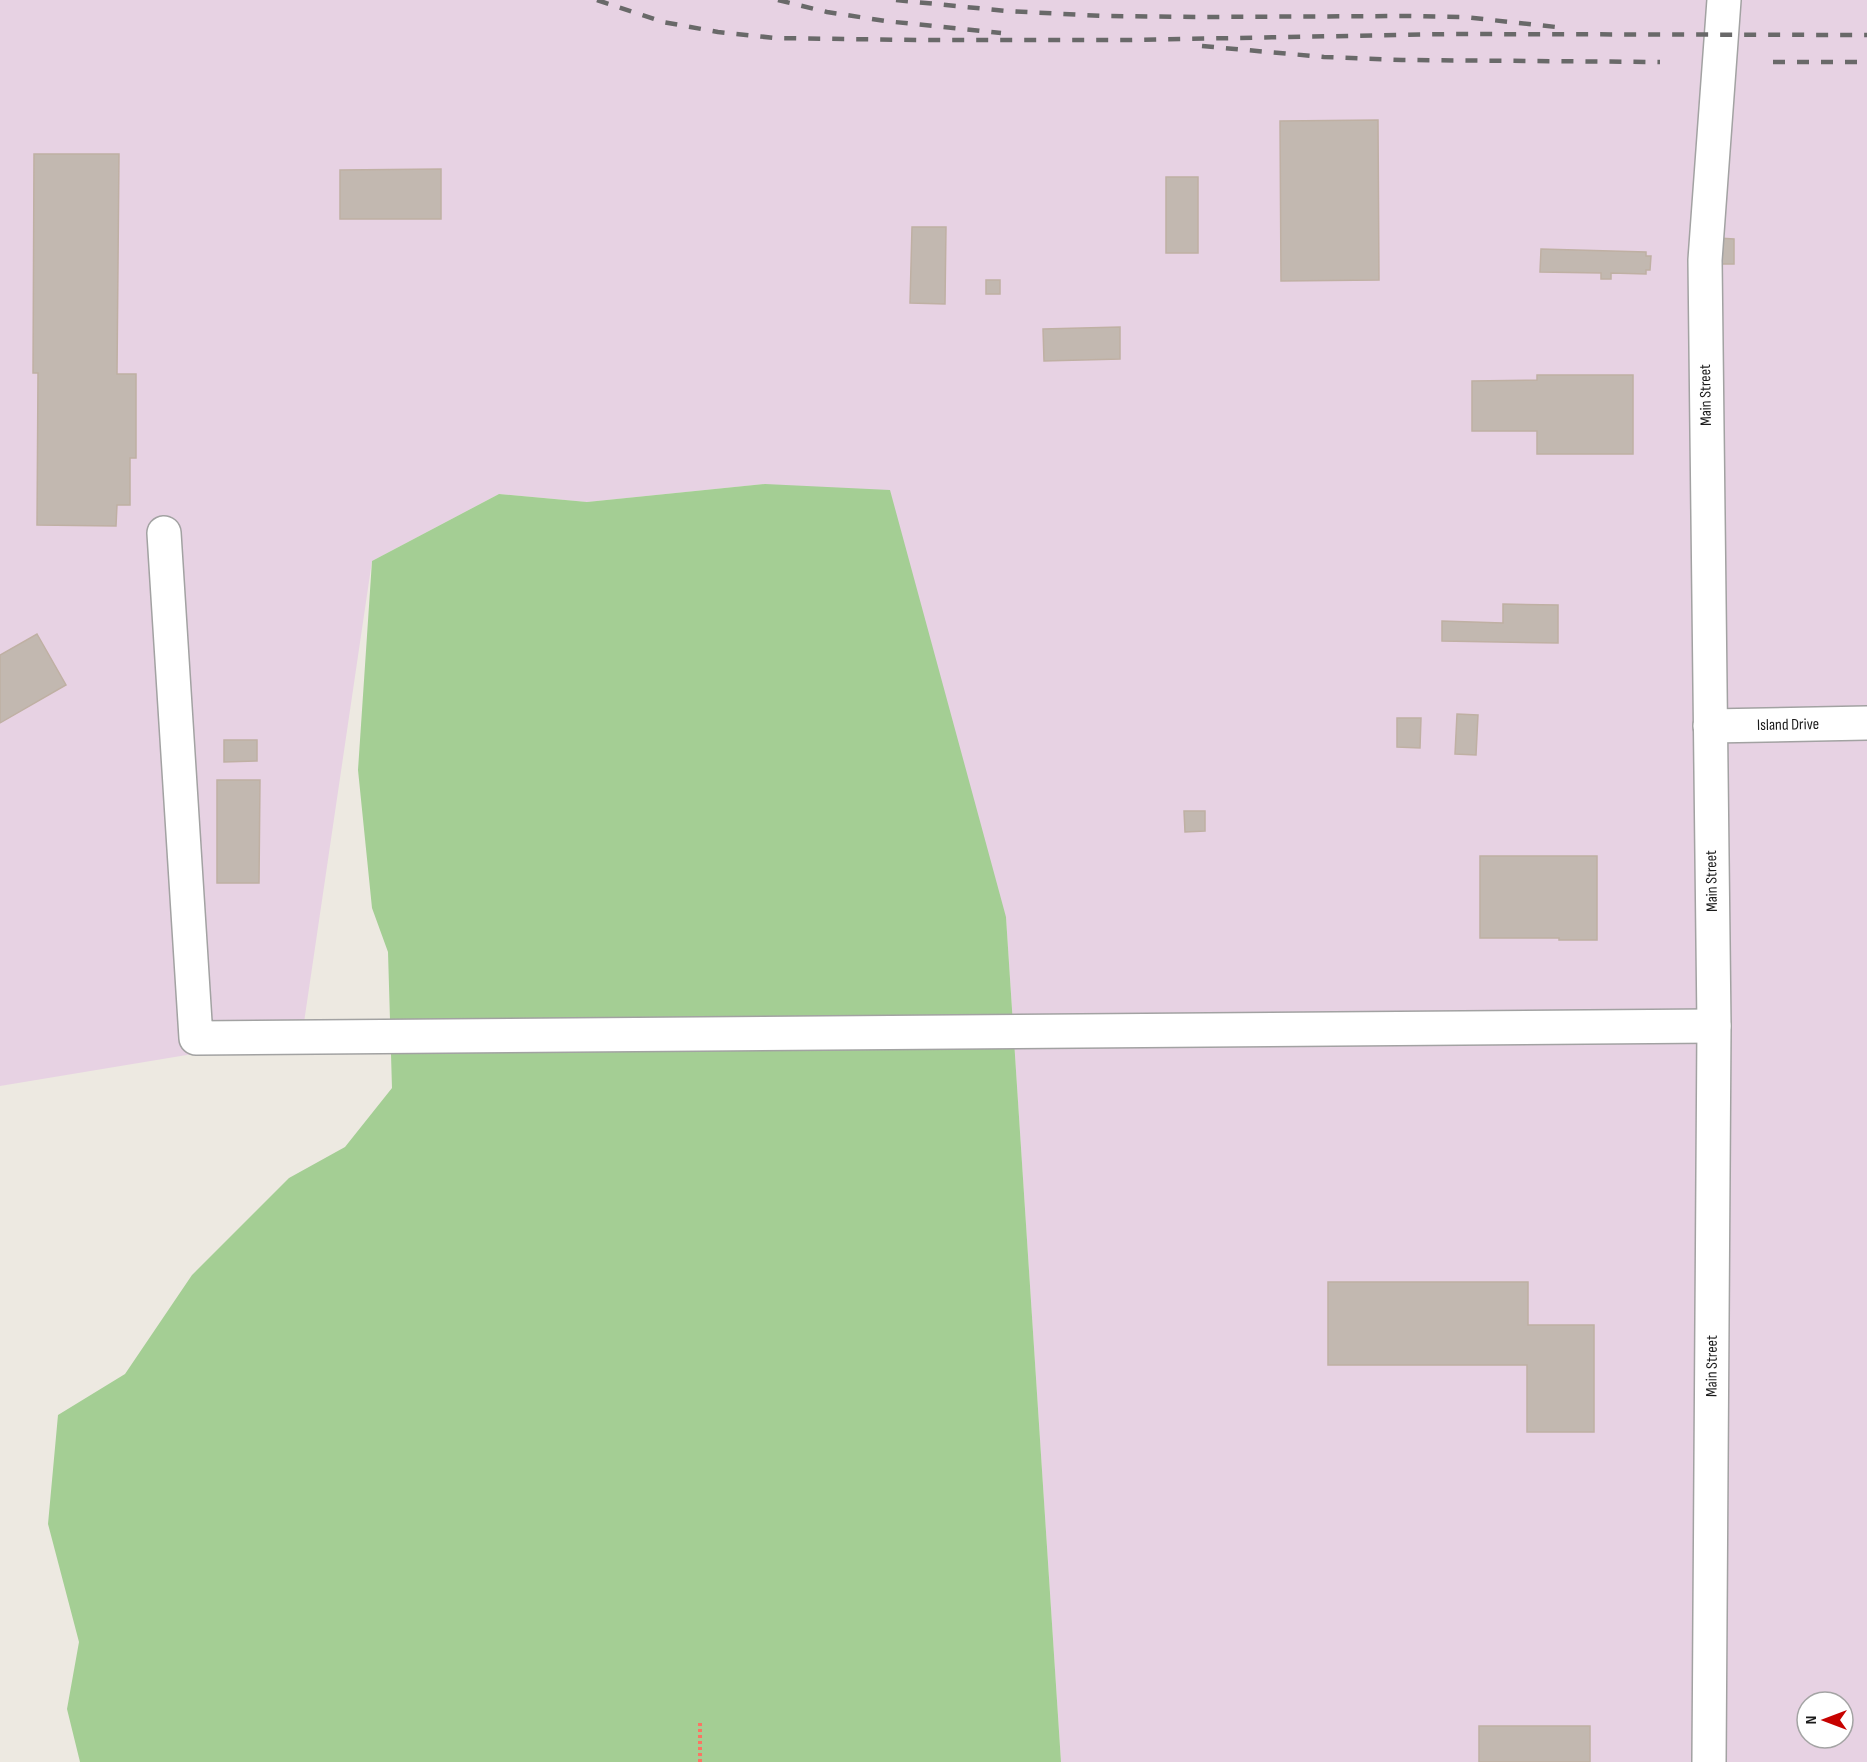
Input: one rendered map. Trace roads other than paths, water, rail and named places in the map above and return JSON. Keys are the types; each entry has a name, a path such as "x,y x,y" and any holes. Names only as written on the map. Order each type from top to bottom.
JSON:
{"street":[{"name":"Main Street","path":"1709,1762 1714,1026 1704,260 1724,0"},
{"path":"164,533 196,1038 1714,1026"},
{"name":"Island Drive","path":"1710,726 1867,723"}],"railway":[{"path":"597,0 663,22 718,32 775,38 1128,40 1451,34 1867,35"},
{"path":"778,0 827,12 885,21 1001,33"},
{"path":"896,0 1006,11 1102,16 1464,17 1556,27"},
{"path":"1202,46 1324,57 1402,60 1660,62"},
{"path":"1773,62 1867,62"}]}
